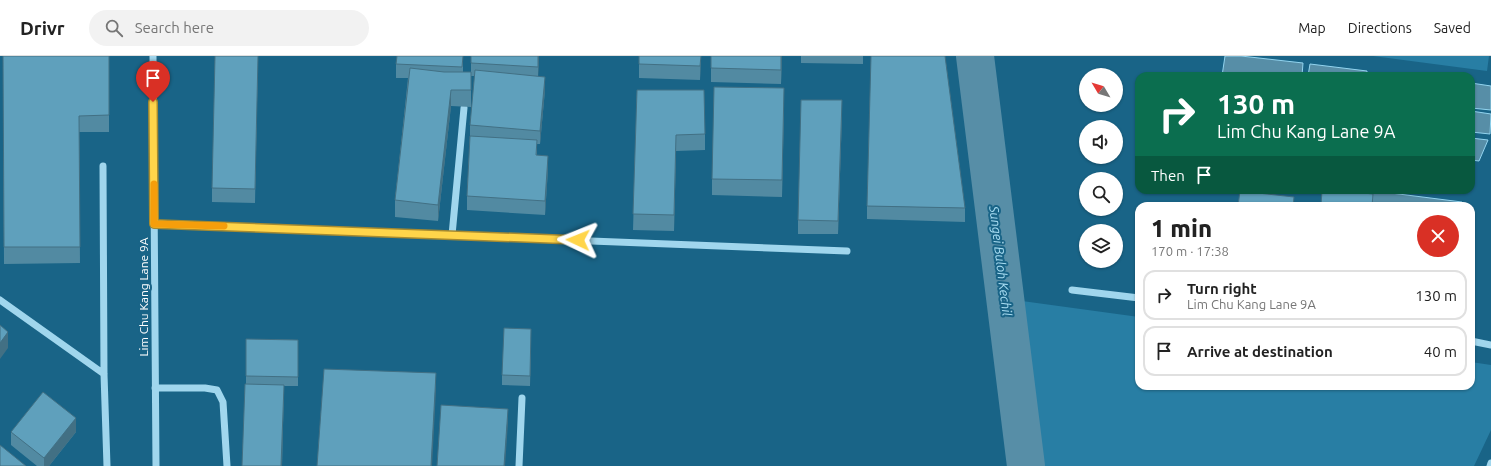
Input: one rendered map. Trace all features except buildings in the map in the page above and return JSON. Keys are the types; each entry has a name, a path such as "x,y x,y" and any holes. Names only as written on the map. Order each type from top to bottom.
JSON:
{"street":[{"name":"Lim Chu Kang Lane 9A","path":"153,56 156,466"},
{"path":"452,235 464,108"},
{"path":"103,166 104,374 107,466"},
{"path":"154,224 847,251"},
{"path":"1072,290 1135,298"},
{"path":"0,300 104,374"},
{"path":"1475,342 1491,344"},
{"path":"155,388 205,388 217,390 223,402 227,466"},
{"path":"519,466 522,398"}],"shaded area":[{"path":"1225,56 1241,56 1303,63 1302,72 1223,72"},
{"path":"1373,56 1489,56 1487,71"},
{"path":"1310,64 1367,71 1367,72 1309,72"},
{"path":"1475,84 1491,86 1491,110 1475,108"},
{"path":"1475,112 1491,114 1490,134 1475,132"},
{"path":"1475,138 1488,140 1479,161 1475,160"},
{"path":"1332,194 1399,194 1462,202 1330,202"},
{"path":"1022,301 1135,316 1135,390 1475,390 1475,363 1491,365 1491,430 1474,466 1042,466"}],"waterway":[{"name":"Sungei Buloh Kechil","path":"975,56 1026,466"}],"slow traffic":[{"path":"154,184 154,224 224,226"}],"route":[{"path":"153,102 154,224 578,240"}]}
